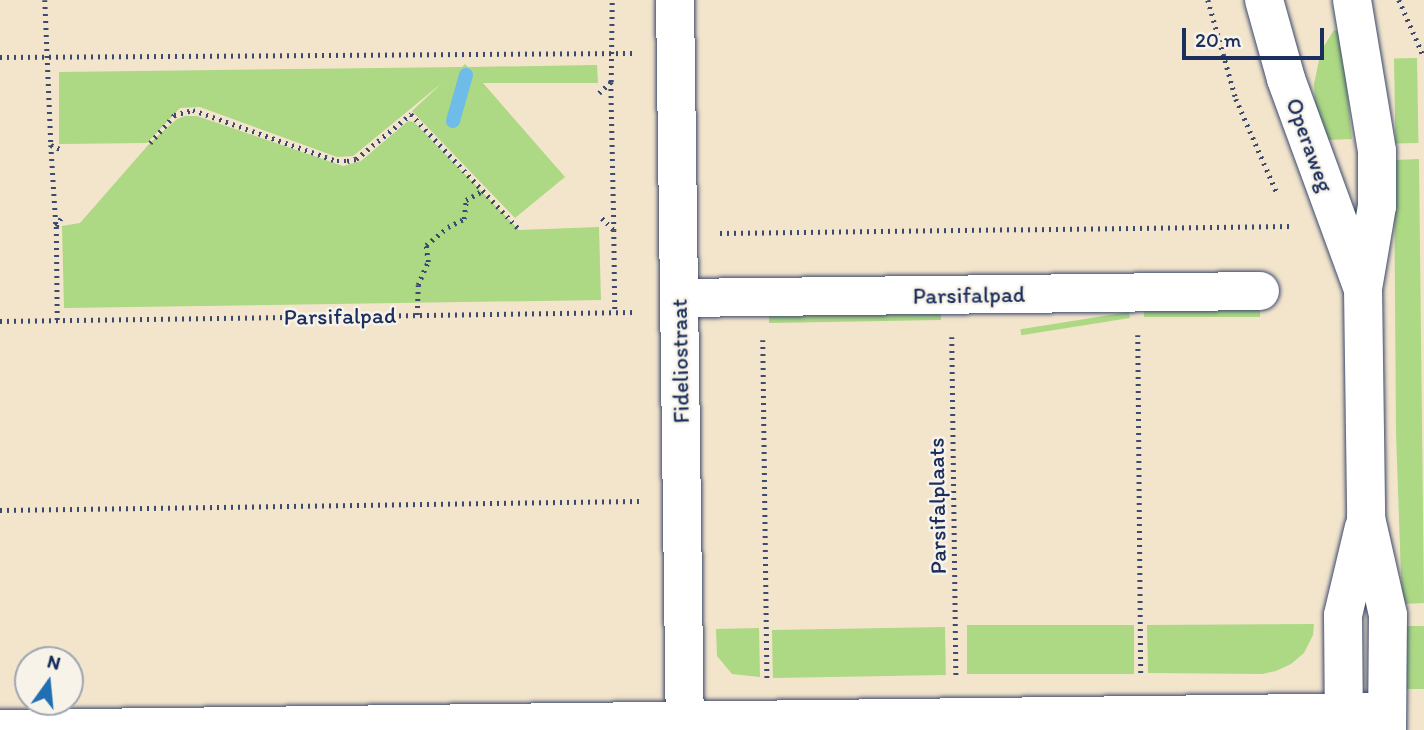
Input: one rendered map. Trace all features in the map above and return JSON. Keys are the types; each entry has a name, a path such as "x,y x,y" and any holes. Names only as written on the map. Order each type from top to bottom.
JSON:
{"street":[{"name":"Fideliostraat","path":"675,0 685,726"},
{"name":"Operaweg","path":"1264,0 1286,79 1363,289"},
{"name":"Operaweg","path":"1352,0 1377,151 1377,206 1363,289 1366,518 1388,615 1387,721"},
{"name":"Parsifalpad","path":"679,305 762,297 1260,291"},
{"name":"Operaweg","path":"1344,722 1343,615 1366,518"},
{"path":"0,729 685,726 768,721 1142,716 1387,721"}],"path":[{"path":"45,0 56,226 57,320"},
{"path":"612,0 615,313"},
{"path":"1399,0 1424,57"},
{"path":"0,57 676,54"},
{"path":"599,93 611,82"},
{"path":"150,144 174,115 193,110 337,161 347,161 356,159 411,114 519,229"},
{"path":"51,145 60,149"},
{"path":"417,315 418,285 428,262 426,245 448,226 464,219 466,200 482,191"},
{"path":"56,226 61,218"},
{"path":"602,218 614,230"},
{"path":"678,234 1292,226"},
{"path":"1137,292 1142,716"},
{"name":"Parsifalplaats","path":"952,295 957,718"},
{"path":"762,297 768,721"},
{"name":"Parsifalpad","path":"0,321 615,313 679,305"},
{"path":"0,510 682,501"}],"green space":[{"path":"1334,30 1339,32 1352,139 1328,140 1315,103 1314,84 1321,51"},
{"path":"1394,58 1417,58 1418,143 1395,143"},
{"path":"465,64 468,67 597,65 598,83 483,83 565,177 515,218 412,111 442,83 353,156 337,157 200,107 180,108 147,143 59,144 59,72 462,67"},
{"path":"197,116 343,166 361,161 408,121 414,122 519,230 599,227 601,300 64,308 62,226 80,223 150,143 177,119"},
{"path":"1419,159 1424,603 1402,604 1396,433 1394,160"},
{"path":"1144,310 1260,310 1260,317 1144,317"},
{"path":"1129,312 1130,318 1021,335 1020,329"},
{"path":"941,314 941,320 769,323 769,316"},
{"path":"1314,624 1313,635 1304,653 1291,664 1276,671 1262,674 1148,673 1147,625"},
{"path":"967,625 1134,625 1134,674 967,674"},
{"path":"1403,626 1424,626 1424,689 1403,689"},
{"path":"945,627 946,675 773,678 772,630"},
{"path":"759,628 760,677 732,674 717,656 716,629"}],"waterway":[{"path":"453,121 466,75"}]}
